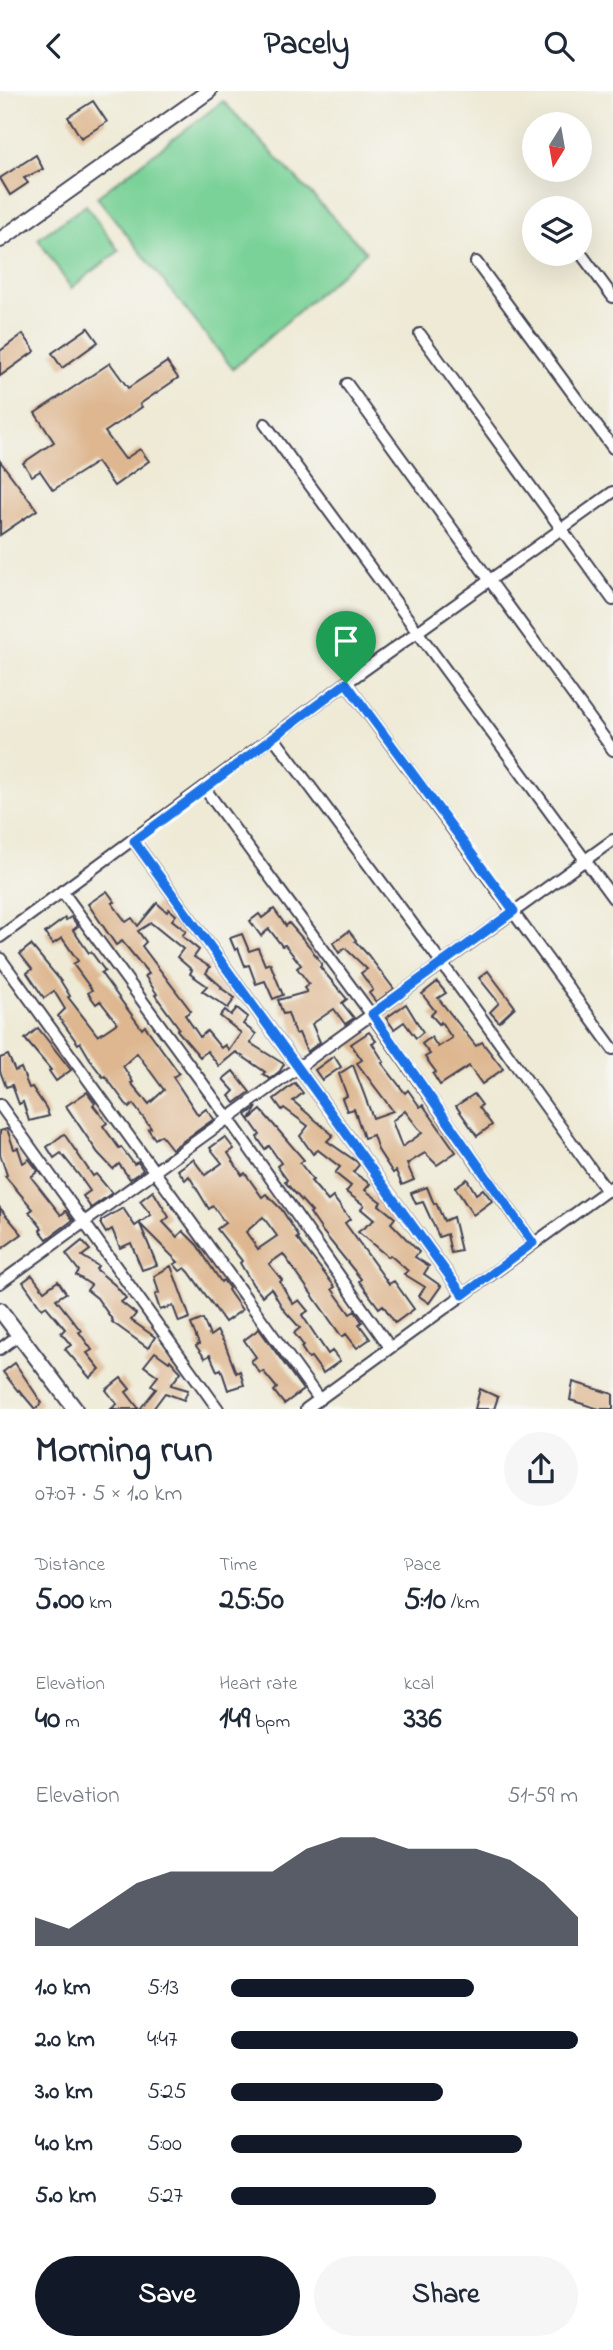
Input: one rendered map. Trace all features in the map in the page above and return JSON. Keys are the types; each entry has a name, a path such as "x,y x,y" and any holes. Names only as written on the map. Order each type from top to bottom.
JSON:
{"street":[{"path":"0,240 209,91"},
{"path":"476,262 613,448"},
{"path":"590,266 613,297"},
{"path":"420,334 613,600"},
{"path":"347,384 613,750"},
{"path":"265,424 613,898"},
{"path":"0,937 346,683 613,492"},
{"path":"346,683 613,1049"},
{"path":"274,738 610,1188 389,1346 306,1409"},
{"path":"205,789 372,1014 533,1243"},
{"path":"0,1283 613,839"},
{"path":"134,841 463,1295"},
{"path":"62,891 228,1118 389,1346"},
{"path":"0,958 319,1399"},
{"path":"0,1105 218,1409"},
{"path":"0,1310 72,1407"},
{"path":"0,1349 19,1335"}],"green space":[{"path":"223,101 366,252 233,369 97,197"},
{"path":"86,205 119,251 71,288 38,239"}],"building":[{"path":"93,101 107,122 81,138 68,117"},
{"path":"36,155 43,169 24,178 28,183 10,195 0,178"},
{"path":"88,328 98,342 62,368 52,353"},
{"path":"23,334 35,351 0,376 0,351"},
{"path":"167,362 178,378 105,432 125,459 140,449 149,461 114,486 97,462 53,490 40,471 32,476 23,463 54,442 35,413 110,363 128,388"},
{"path":"0,461 37,510 0,535"},
{"path":"107,891 126,922 132,918 138,926 157,903 167,912 169,909 176,915 172,920 186,931 182,936 199,950 194,957 210,967 206,973 235,998 228,1008 202,991 207,986 190,974 192,970 177,957 183,949 151,923 138,931 146,942 142,946 191,1011 185,1015 200,1037 207,1031 221,1048 225,1045 229,1050 241,1033 220,1016 225,1010 231,1015 237,1008 248,1017 243,1024 256,1034 250,1043 284,1064 280,1071 270,1079 263,1074 265,1072 236,1052 219,1066 207,1051 200,1057 177,1030 179,1028 155,995 157,994 145,976 149,974 122,941 116,945 88,904"},
{"path":"274,909 286,926 289,923 310,947 322,965 320,967 347,999 342,1003 354,1018 345,1024 334,1009 312,1024 320,1042 307,1052 299,1033 295,1034 288,1013 283,1014 278,1000 307,992 304,988 309,984 297,968 301,965 269,929 261,936 250,921 259,914 262,918"},
{"path":"71,917 78,926 73,930 105,971 101,973 142,1029 145,1026 179,1073 173,1077 198,1115 206,1109 214,1119 172,1149 161,1135 155,1139 148,1129 151,1128 133,1104 129,1108 93,1064 80,1042 78,1044 58,1016 65,1009 54,991 44,998 27,973 32,969 20,954 31,945 60,980 70,996 68,997 98,1036 117,1023 100,1001 96,1004 88,993 92,990 73,964 78,961 62,938 53,944 45,933 65,918 66,920","holes":["137,1053 164,1090 149,1104 131,1083 133,1082 123,1066"]},
{"path":"349,931 394,989 376,1002 369,993 373,990 361,973 367,969 345,948 339,953 333,943"},
{"path":"242,934 249,951 258,948 265,965 270,963 283,995 273,999 265,981 256,984 249,965 245,966 238,948 235,950 230,938"},
{"path":"488,971 515,1007 499,1022 490,1012 499,1003 479,978"},
{"path":"437,982 446,993 438,998 476,1046 482,1042 503,1069 482,1084 469,1066 440,1085 433,1074 436,1072 425,1057 430,1054 422,1044 431,1037 438,1047 452,1038 441,1022 439,1024 431,1015 435,1011 422,994"},
{"path":"406,1004 423,1032 416,1038 404,1022 394,1029 386,1018"},
{"path":"38,1028 71,1070 56,1081 49,1071 51,1070 25,1039"},
{"path":"369,1032 376,1041 372,1043 384,1062 382,1063 405,1093 408,1090 420,1107 423,1105 456,1152 437,1165 425,1153 407,1164 414,1180 402,1185 396,1171 393,1173 378,1150 373,1135 364,1138 354,1109 347,1111 342,1098 347,1096 339,1074 353,1065 373,1118 393,1111 357,1063 362,1060 351,1044","holes":["405,1111 422,1133 402,1147 392,1121"]},
{"path":"8,1055 15,1071 21,1068 29,1088 32,1087 49,1116 29,1121 23,1102 19,1104 12,1085 6,1087 0,1071 0,1058"},
{"path":"334,1056 341,1067 322,1080 315,1070"},
{"path":"233,1071 250,1092 235,1103 229,1096 234,1091 223,1079"},
{"path":"295,1083 303,1093 293,1101 333,1135 327,1141 357,1162 359,1165 353,1172 370,1184 365,1190 381,1202 379,1205 395,1218 391,1223 419,1252 415,1257 429,1266 424,1274 441,1286 429,1303 419,1296 425,1287 404,1274 408,1271 358,1232 374,1220 361,1209 364,1205 346,1192 351,1186 335,1173 340,1167 318,1150 313,1154 300,1136 308,1126 284,1108 282,1110 274,1099"},
{"path":"87,1092 107,1123 103,1126 119,1148 121,1147 134,1164 138,1162 143,1170 130,1179 119,1164 113,1169 98,1153 66,1106"},
{"path":"474,1094 482,1105 479,1107 492,1125 477,1136 456,1106"},
{"path":"257,1107 250,1119 261,1110 304,1160 300,1163 313,1180 311,1181 328,1201 333,1197 350,1219 345,1223 389,1284 394,1281 414,1309 395,1323 383,1305 379,1308 359,1281 361,1279 323,1232 310,1213 312,1212 285,1182 287,1180 277,1166 281,1163 269,1146 265,1149 257,1137 260,1135 246,1115"},
{"path":"7,1129 14,1149 18,1148 23,1163 29,1159 38,1171 31,1177 61,1215 66,1211 73,1220 47,1239 29,1212 33,1209 5,1176 7,1175 0,1154 0,1131"},
{"path":"64,1134 93,1176 96,1174 112,1193 91,1208 83,1196 90,1191 78,1174 61,1153 54,1158 47,1147"},
{"path":"225,1137 234,1149 228,1153 242,1175 245,1173 262,1197 266,1194 282,1210 299,1237 297,1238 335,1287 332,1289 350,1314 355,1311 362,1322 359,1324 370,1339 357,1348 346,1334 342,1337 283,1254 269,1264 282,1280 280,1282 293,1304 299,1300 308,1311 302,1315 328,1354 332,1351 340,1361 323,1373 301,1347 304,1346 294,1333 300,1328 283,1309 271,1288 262,1296 253,1285 240,1263 242,1261 217,1229 225,1223 213,1206 209,1209 189,1176 185,1180 178,1170 193,1159 205,1175 222,1163 210,1148","holes":["263,1217 277,1236 258,1249 246,1232"]},
{"path":"467,1179 476,1194 483,1189 492,1201 473,1215 455,1187"},
{"path":"427,1187 444,1221 453,1217 461,1251 451,1253 447,1234 439,1237 423,1202 416,1204 411,1193"},
{"path":"153,1191 169,1217 163,1222 177,1237 183,1231 197,1245 242,1310 225,1322 189,1272 185,1268 180,1271 174,1264 178,1262 140,1224 157,1265 142,1270 131,1243 120,1248 112,1229 106,1233 101,1225 101,1221 123,1208 135,1226 151,1215 140,1201"},
{"path":"0,1208 22,1234 0,1250"},
{"path":"82,1241 90,1250 82,1256 98,1266 96,1269 126,1298 121,1302 136,1314 131,1320 155,1337 148,1348 112,1322 97,1298 87,1290 91,1285 76,1275 79,1271 66,1254"},
{"path":"171,1266 190,1318 179,1322 173,1306 160,1310 155,1295 159,1293 154,1276"},
{"path":"32,1275 44,1291 58,1281 66,1293 56,1299 81,1331 79,1332 92,1350 87,1353 100,1369 90,1378 65,1349 71,1345 61,1333 65,1329 46,1306 42,1309 23,1282"},
{"path":"203,1319 210,1336 217,1331 236,1373 240,1371 244,1385 228,1390 221,1369 217,1371 210,1355 205,1358 196,1346 199,1344 191,1324"},
{"path":"259,1329 303,1390 284,1404 274,1391 277,1388 251,1361 256,1357 244,1340"},
{"path":"155,1352 169,1362 170,1360 181,1372 171,1385 188,1390 184,1400 165,1393 153,1409 140,1409 156,1389 151,1385 158,1376 144,1366"},
{"path":"15,1363 42,1403 35,1409 3,1372"},
{"path":"121,1378 130,1389 126,1392 139,1409 111,1409 117,1404 106,1390"},
{"path":"573,1382 613,1394 613,1409 599,1409 570,1400"},
{"path":"480,1389 498,1397 494,1409 475,1409"}],"route":[{"path":"346,683 514,911 372,1014 533,1243 463,1295 134,841 346,683"}]}
